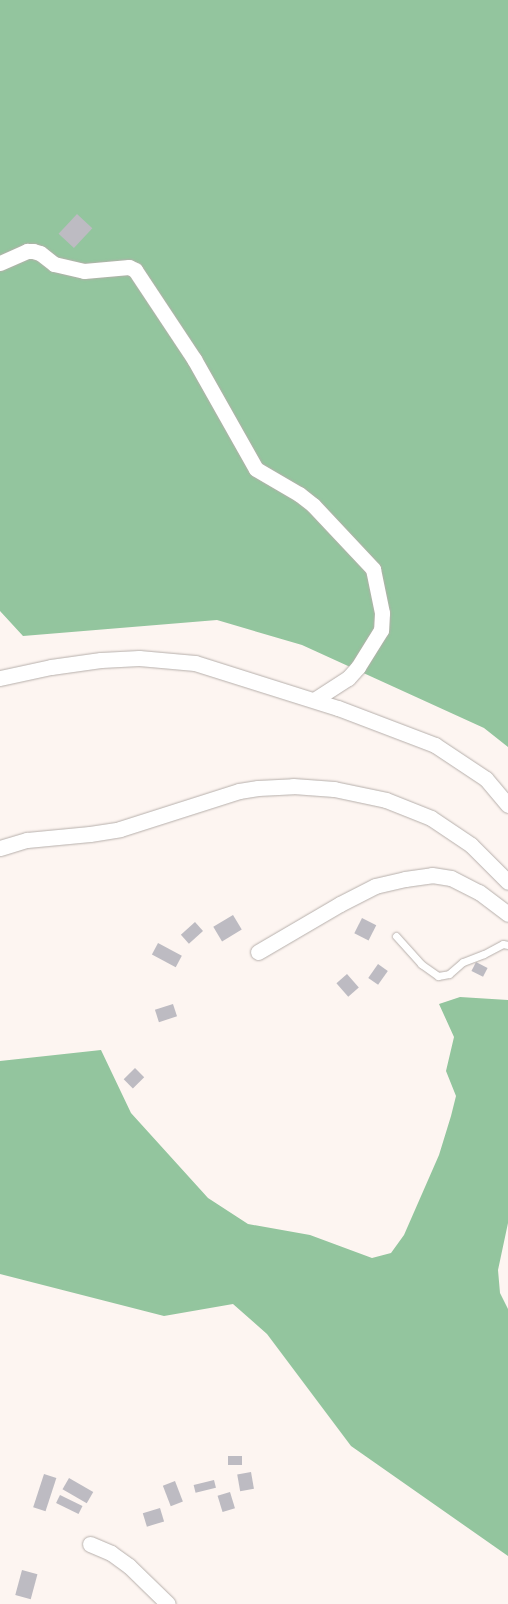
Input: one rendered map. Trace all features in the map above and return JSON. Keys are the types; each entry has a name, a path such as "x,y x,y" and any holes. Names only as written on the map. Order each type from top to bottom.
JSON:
{"street":[{"path":"0,263 33,251 40,253 54,264 84,271 130,267 135,270 194,359 256,469 299,494 313,505 373,569 382,613 381,630 358,667 348,678 314,700"},
{"path":"0,678 101,660 139,658 180,661 219,669 314,700 435,745 486,779 508,805"},
{"path":"0,848 27,840 90,834 120,829 239,791 258,788 293,786 334,789 386,800 431,818 471,845 508,882"},
{"path":"258,952 340,904 375,886 405,879 432,875 451,878 479,892 508,914"},
{"path":"90,1544 111,1553 129,1566 168,1604"}],"lane":[{"path":"396,936 421,964 438,976 449,974 463,962 484,954 503,944 508,945"}],"green space":[{"path":"0,0 508,0 508,747 484,728 302,645 217,620 23,636 0,611"},
{"path":"460,997 508,1000 508,1223 498,1270 500,1293 508,1309 508,1556 351,1446 267,1334 233,1304 164,1316 0,1274 0,1061 101,1050 131,1113 208,1198 248,1224 310,1235 372,1258 391,1253 404,1235 439,1155 451,1116 456,1096 446,1071 454,1037 439,1004"}],"building":[{"path":"77,214 92,228 74,248 59,234"},
{"path":"233,915 242,930 222,941 213,927"},
{"path":"362,918 376,925 369,940 354,933"},
{"path":"195,922 203,931 189,944 181,935"},
{"path":"158,943 182,956 176,967 152,954"},
{"path":"476,962 488,968 483,977 471,971"},
{"path":"378,964 388,971 378,985 368,978"},
{"path":"347,974 359,988 348,997 336,983"},
{"path":"173,1004 177,1016 159,1022 155,1010"},
{"path":"135,1068 144,1077 133,1089 124,1079"},
{"path":"228,1456 242,1456 242,1465 228,1465"},
{"path":"251,1472 254,1489 240,1491 237,1474"},
{"path":"44,1474 56,1478 46,1511 33,1507"},
{"path":"69,1478 93,1492 87,1503 62,1489"},
{"path":"214,1480 216,1488 196,1493 194,1485"},
{"path":"175,1481 183,1502 171,1506 163,1486"},
{"path":"230,1492 235,1508 223,1512 218,1496"},
{"path":"60,1495 82,1506 79,1514 56,1503"},
{"path":"160,1508 164,1521 147,1527 143,1513"},
{"path":"22,1570 37,1574 31,1599 15,1595"}]}
